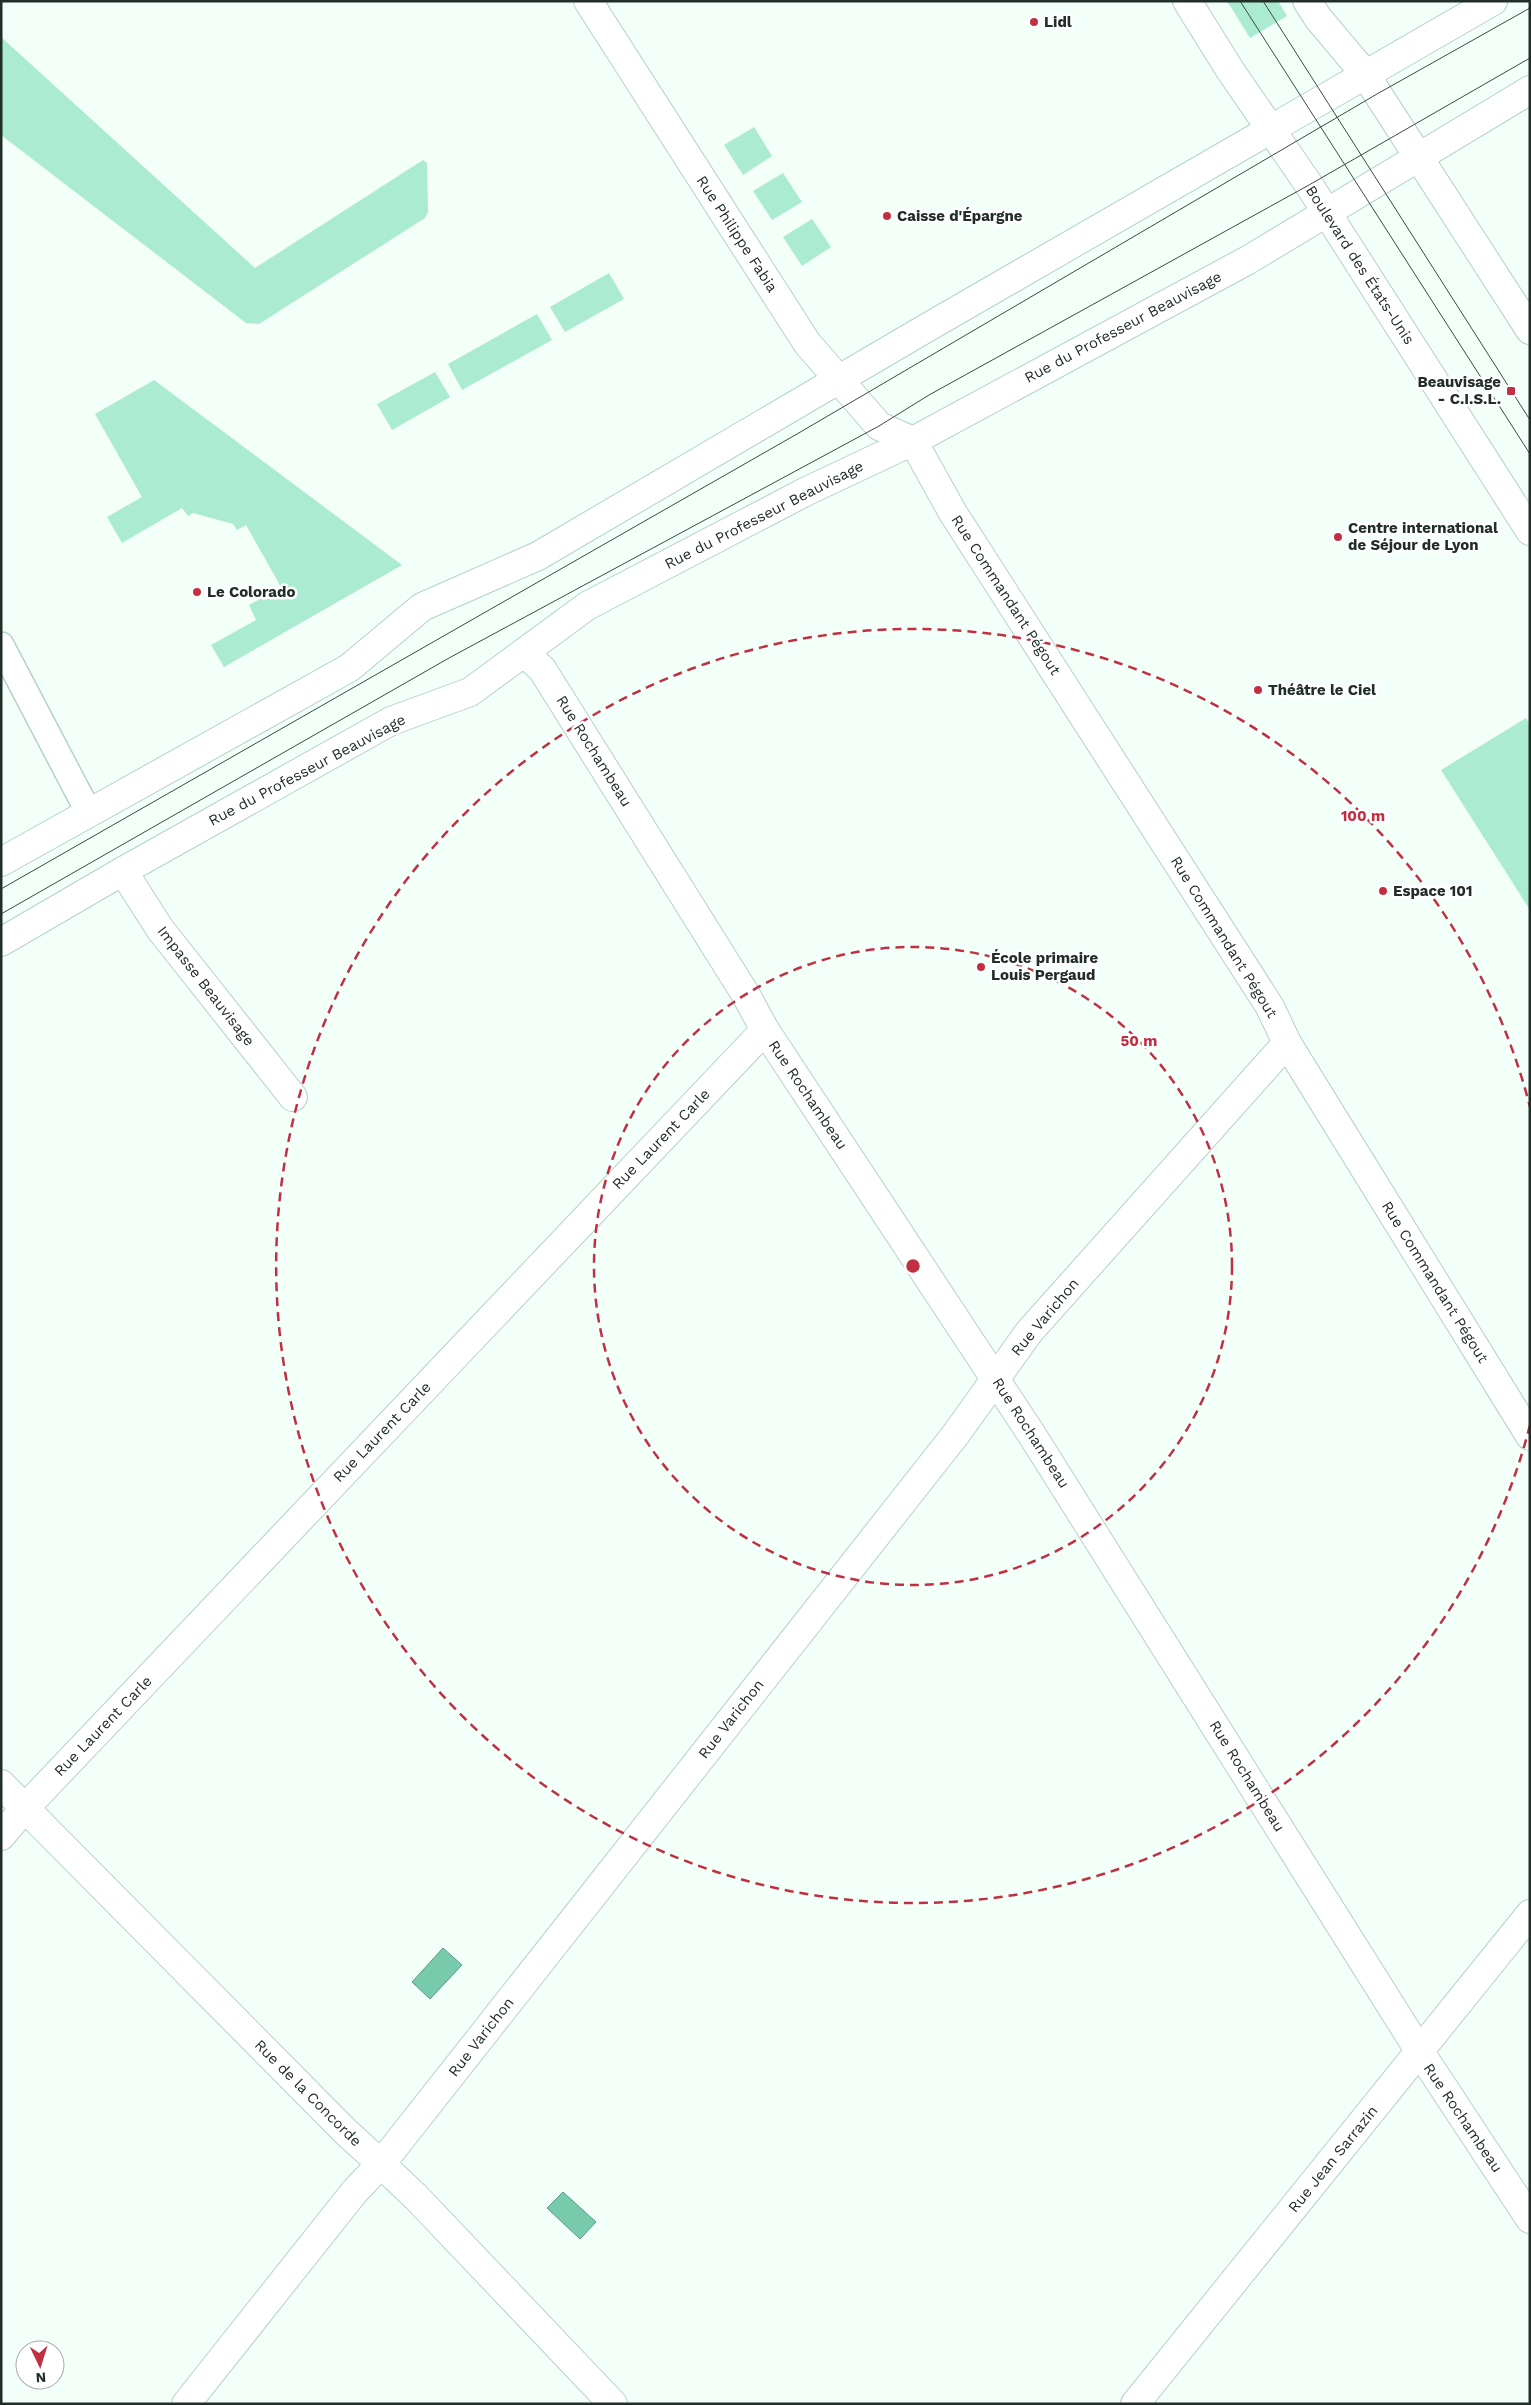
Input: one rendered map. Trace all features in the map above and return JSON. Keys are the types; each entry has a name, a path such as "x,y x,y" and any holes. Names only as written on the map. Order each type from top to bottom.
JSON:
{"street":[{"name":"Rue Philippe Fabia","path":"588,1 797,328 838,380 879,426 913,441"},
{"name":"Boulevard des États-Unis","path":"1187,1 1326,213 1530,531"},
{"path":"1307,1 1318,18 1365,74 1530,330"},
{"path":"1,862 349,668 422,607 538,556 1493,1"},
{"name":"Rue du Professeur Beauvisage","path":"1,942 123,871 391,721 470,692 587,606 805,492 913,441 1236,266 1530,90"},
{"name":"Rue Commandant Pégout","path":"913,441 952,513 1270,1007 1287,1043 1530,1436"},
{"name":"Rue Rochambeau","path":"524,653 542,668 746,995 765,1030 996,1378 1420,2052 1530,2219"},
{"name":"Impasse Beauvisage","path":"123,871 160,929 294,1097"},
{"name":"Rue Laurent Carle","path":"1,1836 24,1808 765,1030"},
{"name":"Rue Varichon","path":"186,2404 354,2191 381,2164 956,1434 1029,1332 1287,1043"},
{"name":"Rue de la Concorde","path":"1,1784 346,2132 416,2197 613,2404"},
{"name":"Rue Jean Sarrazin","path":"1135,2404 1530,1914"}],"lane":[{"path":"1,645 89,813"}],"shaded area":[{"path":"1227,1 1278,1 1287,16 1250,38"},
{"path":"1,37 255,268 423,160 427,163 428,212 425,218 259,324 246,323 1,135"},
{"path":"754,127 772,156 743,175 724,145"},
{"path":"783,173 802,202 772,220 753,191"},
{"path":"812,219 831,247 802,266 783,237"},
{"path":"609,273 624,299 565,332 550,307"},
{"path":"537,314 552,340 462,390 448,364"},
{"path":"435,372 450,397 392,430 377,404"},
{"path":"154,380 402,565 224,667 211,645 256,620 249,605 281,587 246,525 237,530 233,524 193,513 188,516 182,508 122,543 107,517 142,497 95,414"},
{"path":"1526,718 1530,724 1530,910 1441,770"},
{"path":"443,1948 462,1965 430,1999 412,1982"},
{"path":"563,2192 596,2222 580,2239 547,2208"}],"tram line":[{"path":"1240,1 1530,454"},
{"path":"1263,1 1530,420"},
{"path":"1,889 797,434 1377,94 1530,8"},
{"path":"1,914 449,658 879,426 929,395 1309,185 1530,58"}],"place":[{"name":"Lidl","path":"1034,22"},
{"name":"Caisse d'Épargne","path":"887,216"},
{"name":"Beauvisage - C.I.S.L.","path":"1511,391"},
{"name":"Centre international de Séjour de Lyon","path":"1338,537"},
{"name":"Le Colorado","path":"197,592"},
{"name":"Théâtre le Ciel","path":"1258,690"},
{"name":"Espace 101","path":"1383,891"},
{"name":"École primaire Louis Pergaud","path":"981,967"}]}
